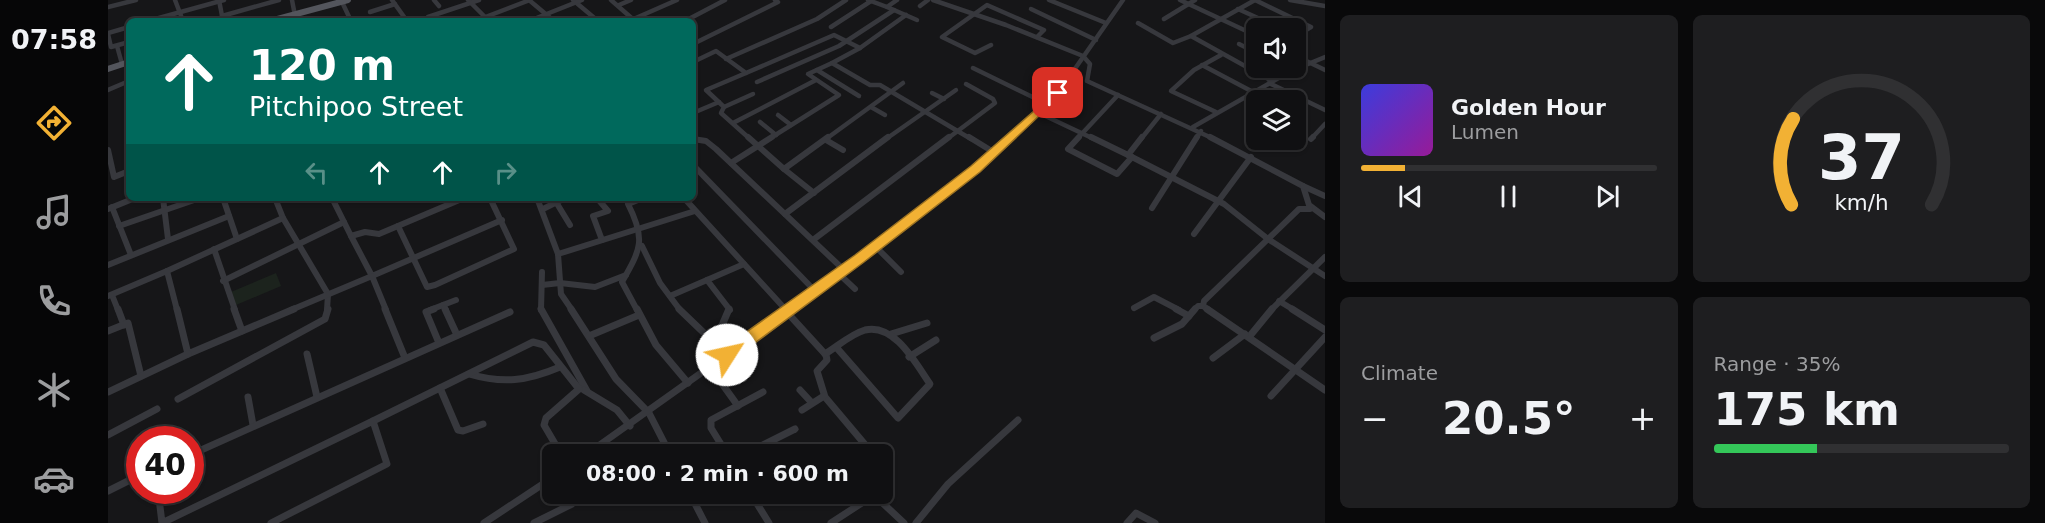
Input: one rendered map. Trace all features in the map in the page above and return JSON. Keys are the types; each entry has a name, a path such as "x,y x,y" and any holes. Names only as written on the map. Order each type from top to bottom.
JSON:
{"main road":[{"path":"297,18 340,1"},
{"path":"108,69 125,63"}],"street":[{"path":"108,7 136,0"},
{"path":"175,0 181,18"},
{"path":"158,18 221,0 223,18 262,2 279,0"},
{"path":"292,0 297,18"},
{"path":"434,0 439,6"},
{"path":"428,17 469,1 479,0"},
{"path":"489,18 530,0 551,18"},
{"path":"536,18 574,1 582,0"},
{"path":"611,0 631,18"},
{"path":"619,5 631,0"},
{"path":"637,18 677,0"},
{"path":"691,18 725,0"},
{"path":"696,42 776,1 785,0"},
{"path":"726,59 817,19 846,0"},
{"path":"887,7 897,0"},
{"path":"920,6 928,0"},
{"path":"936,0 1083,56 1090,64 1087,81 1201,131 1325,196"},
{"path":"1049,0 1106,23"},
{"path":"602,444 649,413 786,313 995,153 1058,93 1123,0"},
{"path":"1180,0 1246,30"},
{"path":"1164,19 1195,0"},
{"path":"1138,23 1173,43 1191,36 1255,0 1292,18"},
{"path":"1290,0 1325,6"},
{"path":"340,1 349,18"},
{"path":"469,1 486,18"},
{"path":"574,1 594,18"},
{"path":"831,27 869,1 917,20"},
{"path":"370,12 393,2 405,18"},
{"path":"991,45 975,53 942,38 987,5 1044,30 1037,37"},
{"path":"1031,9 1096,40"},
{"path":"1238,9 1258,18"},
{"path":"757,82 846,42 894,10"},
{"path":"731,163 760,147 839,94 808,74 860,48 906,15"},
{"path":"126,28 108,33 111,48 126,43"},
{"path":"724,107 706,90 834,35 860,48"},
{"path":"1191,36 1221,55 1325,110"},
{"path":"1239,44 1246,48"},
{"path":"117,46 125,63"},
{"path":"696,61 716,51 746,73"},
{"path":"1216,112 1171,91 1202,65 1221,55"},
{"path":"1306,65 1325,57"},
{"path":"1306,61 1325,70"},
{"path":"832,63 870,85 879,85 995,153"},
{"path":"1202,65 1246,91"},
{"path":"973,68 1047,104"},
{"path":"817,70 858,96"},
{"path":"1258,90 1278,78"},
{"path":"733,123 816,80"},
{"path":"108,90 126,82"},
{"path":"784,169 903,83"},
{"path":"813,240 955,130 995,103 966,84"},
{"path":"785,214 956,90"},
{"path":"933,93 944,99"},
{"path":"753,94 724,107 721,113 814,194"},
{"path":"1118,95 1068,149 1072,153 1117,174 1161,114"},
{"path":"1193,128 1216,112 1246,97"},
{"path":"696,112 718,102"},
{"path":"871,107 885,115"},
{"path":"1039,113 1218,200 1268,239 1325,276"},
{"path":"778,115 791,125"},
{"path":"760,122 776,135"},
{"path":"1311,139 1325,124"},
{"path":"1152,208 1201,131"},
{"path":"696,139 706,141 813,240 855,289"},
{"path":"826,140 843,150"},
{"path":"108,150 111,178 126,172"},
{"path":"1194,234 1251,157"},
{"path":"696,168 815,291"},
{"path":"1303,186 1304,199 1310,209"},
{"path":"128,201 110,208 120,226 130,255"},
{"path":"164,201 167,211 168,239"},
{"path":"120,226 192,201"},
{"path":"224,201 237,239"},
{"path":"178,399 325,319 329,305 328,294 283,218 276,201"},
{"path":"334,201 372,276 405,358"},
{"path":"351,236 364,232 379,234 457,201"},
{"path":"398,226 427,286 456,277 464,270 514,249 492,201"},
{"path":"539,201 558,254 561,294 616,379 649,413 665,444"},
{"path":"600,201 608,211 593,216 602,240"},
{"path":"636,201 628,204 641,228 642,246 622,282 656,345 688,383"},
{"path":"687,201 825,354 827,360 817,372 824,396 865,444"},
{"path":"543,209 556,202 570,225"},
{"path":"1203,306 1204,301 1299,209 1310,209 1325,217"},
{"path":"558,254 696,211"},
{"path":"108,265 229,216"},
{"path":"124,325 110,296 283,218"},
{"path":"108,392 188,354 502,220"},
{"path":"223,281 345,222"},
{"path":"642,246 653,260 659,281 692,325 727,355"},
{"path":"875,246 901,272"},
{"path":"214,249 223,281 242,331"},
{"path":"1213,358 1247,335 1325,257"},
{"path":"670,296 744,264"},
{"path":"167,271 188,354"},
{"path":"542,272 540,308 583,390"},
{"path":"542,285 560,283 596,287 627,275"},
{"path":"707,280 730,310 714,344"},
{"path":"1134,308 1154,297 1189,316"},
{"path":"439,343 426,312 456,300"},
{"path":"1279,301 1325,330"},
{"path":"443,305 457,335"},
{"path":"1154,338 1182,324 1198,306 1203,306 1325,390"},
{"path":"204,448 510,312"},
{"path":"589,336 639,315"},
{"path":"108,331 128,323 141,376"},
{"path":"891,334 927,323"},
{"path":"825,354 836,347 867,329 879,329 891,334 930,384 898,418 836,347"},
{"path":"1271,396 1325,337"},
{"path":"909,357 936,340"},
{"path":"160,504 162,523 533,342 544,345 560,367 583,390 617,410 630,426"},
{"path":"307,354 317,397"},
{"path":"469,374 492,382 526,382 560,367"},
{"path":"710,368 738,406"},
{"path":"440,388 458,430 463,431 483,424"},
{"path":"555,444 544,425 546,418 583,390"},
{"path":"800,390 812,403"},
{"path":"721,444 710,424 713,418 763,392"},
{"path":"248,396 253,425"},
{"path":"802,410 824,396"},
{"path":"108,435 157,409"},
{"path":"916,523 948,484 1018,420"},
{"path":"271,523 387,464 373,422"},
{"path":"765,444 795,429"},
{"path":"108,491 126,482"},
{"path":"484,523 542,485"},
{"path":"534,523 572,504"},
{"path":"695,504 705,523"},
{"path":"757,504 769,523"},
{"path":"836,522 860,504"},
{"path":"884,504 904,523"},
{"path":"1127,523 1136,513 1155,523"}],"shaded area":[{"path":"276,273 281,286 236,305 231,292"}],"route":[{"path":"727,355 860,258 976,169 1058,93"}]}
